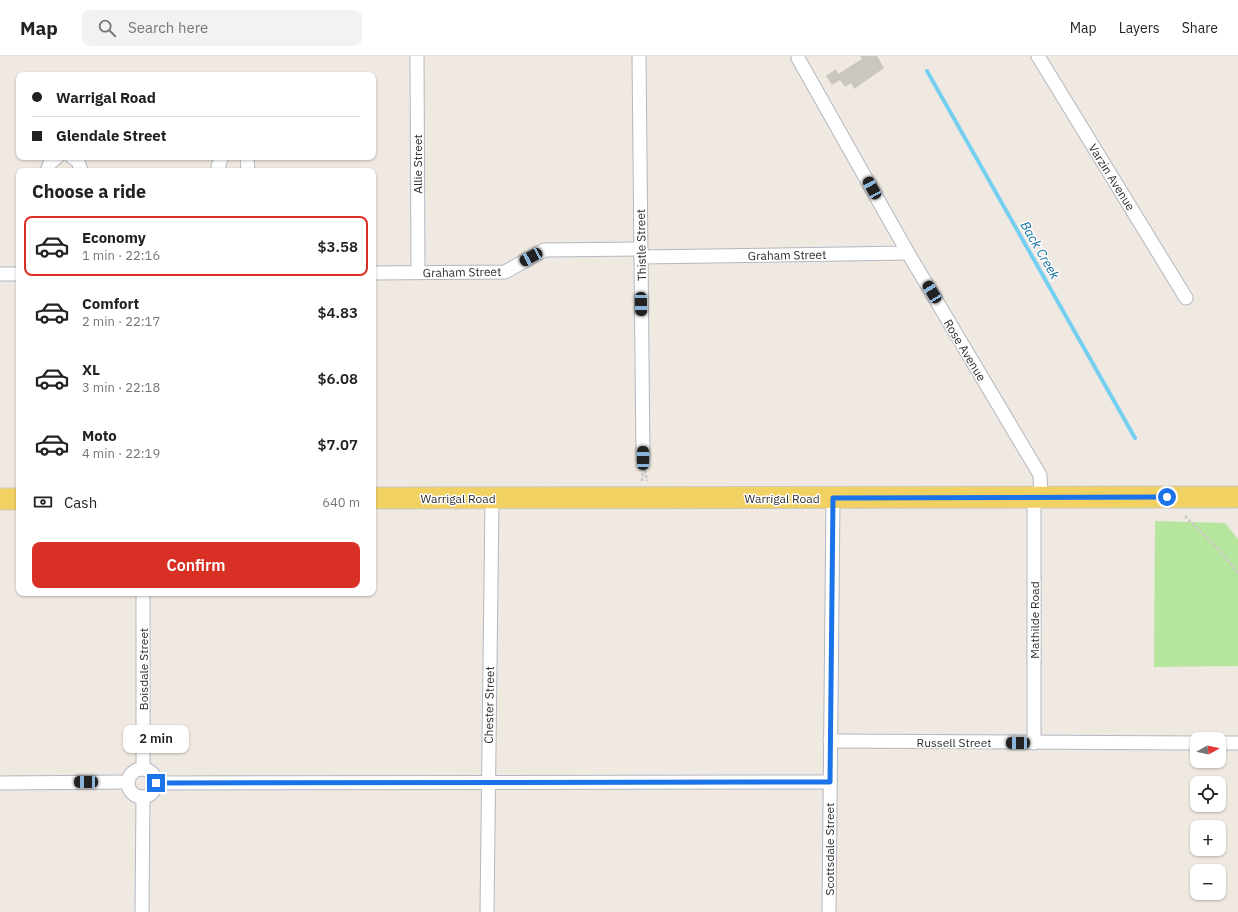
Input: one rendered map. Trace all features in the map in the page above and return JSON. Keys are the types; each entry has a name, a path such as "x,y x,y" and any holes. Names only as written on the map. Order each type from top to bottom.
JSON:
{"main road":[{"name":"Warrigal Road","path":"376,498 1238,497"},
{"path":"0,499 16,499"}],"street":[{"name":"Allie Street","path":"417,56 418,272"},
{"name":"Thistle Street","path":"638,56 643,458"},
{"name":"Varzin Avenue","path":"1038,56 1186,298"},
{"name":"Rose Avenue","path":"798,58 908,253 1040,475 1037,497"},
{"name":"Graham Street","path":"376,273 505,272 544,250 641,253 908,253"},
{"path":"0,274 16,274"},
{"name":"Mathilde Road","path":"1034,743 1037,497"},
{"name":"Chester Street","path":"487,912 492,498"},
{"name":"Scottsdale Street","path":"829,912 833,498"},
{"name":"Boisdale Street","path":"143,596 143,769"},
{"name":"Russell Street","path":"830,741 1190,743"},
{"path":"1226,743 1238,743"},
{"path":"143,769 152,774 156,783 154,791 143,797 134,795 128,782 132,774 143,769"},
{"path":"0,783 128,782"},
{"path":"156,783 830,782"},
{"path":"142,912 143,797"}],"path":[{"path":"643,458 646,498"},
{"path":"643,458 646,498"},
{"path":"1185,516 1218,549 1238,572"}],"green space":[{"path":"1155,521 1225,523 1238,539 1238,666 1154,667"}],"building":[{"path":"860,56 877,56 884,68 854,89 851,83 845,87 840,80 832,85 826,76 836,69 838,74 862,59"}],"waterway":[{"name":"Back Creek","path":"927,71 1135,438"}],"route":[{"path":"156,783 830,782 833,498 1167,497"}]}
